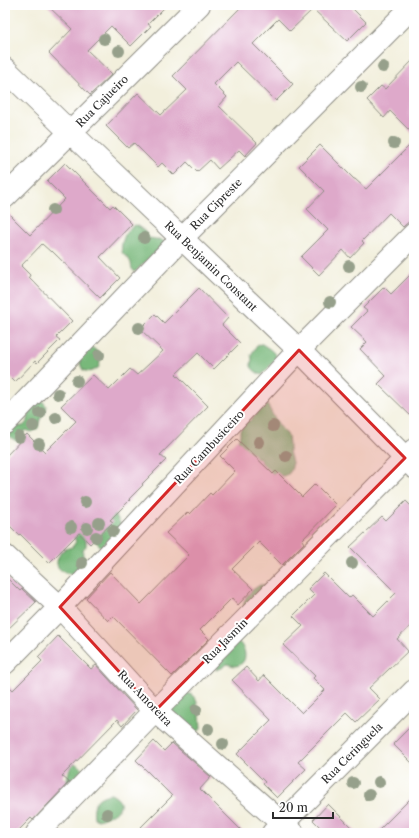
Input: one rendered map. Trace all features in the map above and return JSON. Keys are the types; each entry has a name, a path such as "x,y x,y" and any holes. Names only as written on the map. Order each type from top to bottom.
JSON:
{"street":[{"name":"Rua Cajueiro","path":"5,197 199,5"},
{"name":"Rua Cipreste","path":"5,423 182,238 414,5"},
{"name":"Rua Benjamin Constant","path":"5,69 411,458"},
{"name":"Rua Cambusiceiro","path":"5,663 60,608 299,350 414,234"},
{"name":"Rua Jasmin","path":"37,833 155,711 411,458"},
{"name":"Rua Amoreira","path":"5,556 60,608 155,711 283,830"},
{"name":"Rua Ceringuela","path":"283,830 414,691"}],"highlighted area":[{"path":"299,350 405,458 155,711 60,607"}],"green space":[{"path":"134,225 141,228 149,238 162,240 165,243 135,272 132,269 128,258 122,251 125,234"},
{"path":"260,344 271,350 277,358 262,375 257,373 251,366 251,355"},
{"path":"86,348 93,348 99,356 99,367 91,372 83,370 79,358"},
{"path":"42,401 46,405 46,410 40,419 38,428 32,432 27,430 24,431 20,439 17,441 12,439 9,431 14,427 23,426 28,420 29,413 38,402"},
{"path":"268,405 276,421 288,436 289,453 292,466 290,472 284,476 276,475 267,471 263,467 259,457 250,461 238,442 240,430 246,421 250,421 259,409"},
{"path":"114,513 122,528 101,547 93,538 86,538 86,546 83,552 85,562 82,569 75,575 62,571 57,566 58,558 64,549 72,547 76,541 70,536"},
{"path":"260,585 269,586 243,608 248,594"},
{"path":"237,641 241,644 245,652 242,663 234,666 227,664 216,670 217,661"},
{"path":"184,692 192,695 197,702 201,728 199,731 193,731 186,724 177,722 169,710"},
{"path":"73,763 80,766 88,774 67,786 68,774"},
{"path":"111,794 117,798 120,803 118,810 109,816 98,820 94,818 96,801 102,796"}],"building":[{"path":"47,5 167,5 148,24 151,26 131,46 111,26 87,50 112,74 90,95 49,53 72,29"},
{"path":"243,5 349,5 366,22 347,41 313,9 290,31 278,19 253,44 293,84 276,101 236,62 214,84 227,97 219,106 257,143 245,156 239,150 218,169 210,160 197,172 187,162 174,175 162,163 158,167 134,143 128,148 106,126 138,93 161,115 187,90 173,76"},
{"path":"414,59 414,135 390,111 384,118 367,100 381,86 385,89"},
{"path":"414,141 414,217 403,227 389,213 362,241 364,243 350,258 343,250 319,275 301,257 328,230 307,209 324,191 299,166 320,145 366,189"},
{"path":"65,163 110,208 113,205 132,224 100,257 120,278 100,298 52,251 51,252 42,244 21,266 30,275 29,277 72,321 56,337 60,340 37,363 35,361 15,382 5,372 5,210 30,235 65,199 47,181"},
{"path":"414,271 414,419 378,384 386,376 360,349 367,342 351,327 367,311 363,308 384,287 391,294"},
{"path":"199,288 228,318 222,325 240,343 214,369 198,353 176,374 208,406 160,455 166,460 110,520 113,522 90,544 79,533 49,563 5,521 5,457 27,434 45,452 76,421 61,406 93,375 109,390 130,369 137,375 163,351 140,329 155,314 164,323"},
{"path":"237,439 273,474 276,471 302,497 315,484 336,505 302,540 304,543 282,565 259,542 232,569 253,589 238,605 232,598 200,630 209,639 172,676 113,616 108,621 86,598 110,572 141,604 189,555 166,533 188,512 190,514 210,493 212,495 235,471 220,456"},
{"path":"406,501 414,509 414,623 397,639 408,651 369,688 380,699 356,722 347,713 298,762 306,769 277,798 263,784 265,782 237,754 271,720 232,680 246,667 259,681 264,675 302,713 325,690 313,678 315,676 283,645 303,626 293,616 314,595 308,589 324,573 349,598 352,595 373,616 396,593 350,547 382,517 386,521"},
{"path":"5,576 20,591 22,589 36,602 5,632"},
{"path":"58,636 91,669 96,665 137,710 122,726 117,720 62,776 69,782 33,820 31,818 16,833 5,833 5,682 13,690 42,661 38,657"},
{"path":"414,723 414,765 393,744"},
{"path":"154,741 164,751 172,743 211,777 200,789 244,833 135,833 172,796 136,760"},
{"path":"414,795 414,833 376,833"},
{"path":"328,804 357,833 326,833 313,820"}]}
